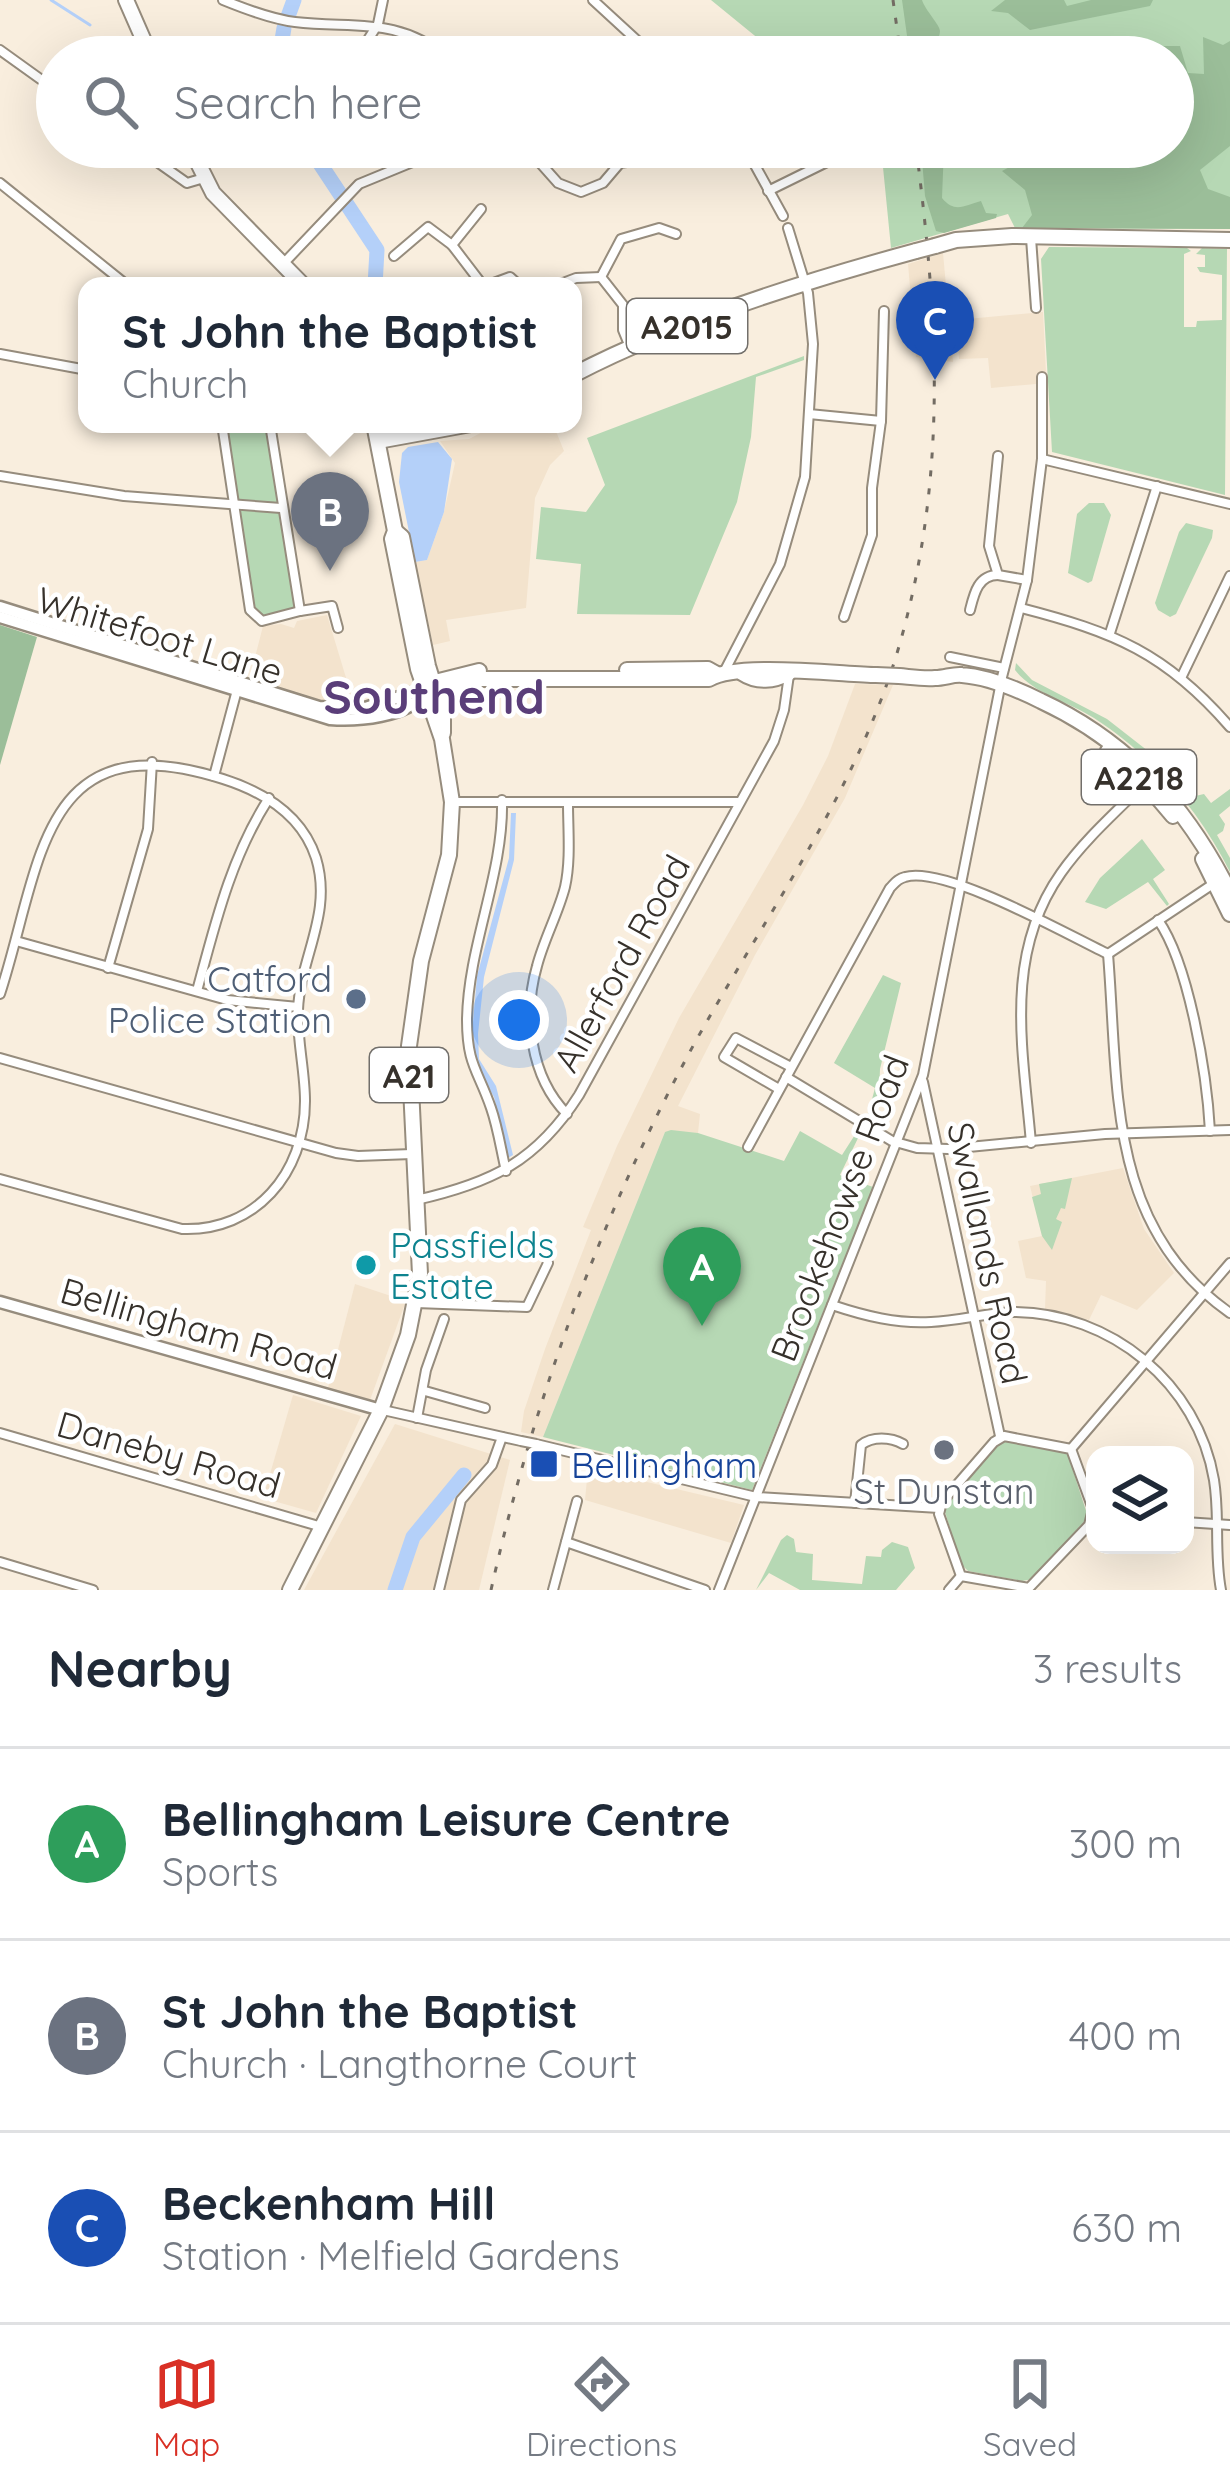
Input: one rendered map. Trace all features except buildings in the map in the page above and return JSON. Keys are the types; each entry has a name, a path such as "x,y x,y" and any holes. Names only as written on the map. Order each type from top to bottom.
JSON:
{"main road":[{"path":"129,1 143,36"},
{"path":"200,168 224,206 295,277"},
{"name":"A2015","path":"582,371 630,347 805,286 974,237 1230,240"},
{"name":"A21","path":"290,1590 381,1410 416,1303 420,1274 411,1031 421,961 448,855 452,802 444,725 431,691 402,537 394,531 376,433"},
{"path":"384,466 406,434 412,433"},
{"name":"A2218","path":"431,691 494,675 709,680 752,669 1001,682 1149,780 1222,884 1230,914"}],"street":[{"path":"223,0 282,20 377,25 411,36"},
{"path":"370,36 383,0"},
{"path":"593,0 632,36"},
{"path":"0,50 36,76"},
{"path":"166,168 187,183 204,178"},
{"path":"283,264 356,188 401,168"},
{"path":"546,168 558,183 581,192 603,183 616,168"},
{"path":"756,168 780,215"},
{"path":"768,190 814,168"},
{"path":"0,183 117,277"},
{"path":"452,245 481,209"},
{"path":"394,256 428,227 452,245 476,277"},
{"path":"601,277 621,238 659,228 676,234"},
{"path":"720,674 766,596 794,524 805,477 813,344 805,286 788,228"},
{"path":"1030,237 1036,308"},
{"path":"582,278 601,277"},
{"path":"601,277 622,305 630,347"},
{"path":"844,617 872,535 884,310"},
{"path":"0,354 78,368"},
{"name":"Brookehowse Road","path":"719,1590 921,1081 1001,682 1027,580 1042,459 1042,376"},
{"path":"809,414 881,421"},
{"path":"223,433 252,614 266,620 332,606 338,628"},
{"path":"271,433 300,611"},
{"path":"998,456 988,546 998,575"},
{"path":"1042,459 1230,503"},
{"path":"0,476 124,496 281,508"},
{"path":"1110,633 1157,487"},
{"path":"970,610 976,586 990,575 1027,580"},
{"path":"1181,678 1230,576"},
{"name":"Whitefoot Lane","path":"0,607 317,716 344,720 379,716 420,701 431,691"},
{"path":"1021,608 1110,633 1181,678 1230,728"},
{"name":"Whitefoot Lane","path":"0,616 238,687"},
{"path":"950,657 1001,682"},
{"name":"Allerford Road","path":"416,1200 506,1171 542,1145 567,1114 780,725 789,674"},
{"path":"214,776 238,687"},
{"path":"108,968 148,830 152,762"},
{"path":"0,994 44,842 64,806 104,774 152,762 214,776 269,798 289,813 306,836 321,878 322,912 298,1006 305,1105 298,1143 268,1200 246,1217 209,1228 165,1225 0,1179"},
{"path":"1030,1143 1019,999 1036,919 1072,858 1149,780"},
{"path":"196,991 232,872 246,835 269,798"},
{"path":"502,800 502,837 484,905 467,1016 470,1061 489,1102 506,1171"},
{"path":"452,802 741,802"},
{"path":"567,1114 540,1071 530,1010 536,969 566,881 568,803"},
{"path":"748,1147 892,884 910,875 960,884 1108,954"},
{"path":"1108,954 1222,884"},
{"path":"1158,920 1172,941 1180,968 1210,1130"},
{"path":"16,941 252,1004 298,1006"},
{"path":"1108,954 1122,1133 1132,1183 1172,1259 1230,1312"},
{"path":"779,1089 724,1057 736,1038 791,1067"},
{"path":"0,1058 347,1156 414,1154"},
{"path":"786,1077 896,1143 938,1149 1122,1133 1230,1130"},
{"name":"Swallands Road","path":"921,1081 1000,1437"},
{"path":"416,1303 527,1307 548,1263"},
{"path":"1071,1449 1230,1263"},
{"name":"Bellingham Road","path":"0,1303 381,1410"},
{"path":"832,1305 903,1322 1030,1313 1072,1321 1117,1340 1146,1361 1173,1387 1203,1440 1214,1475 1221,1590"},
{"path":"417,1418 426,1370 444,1318"},
{"path":"425,1390 484,1408"},
{"path":"381,1410 756,1496 939,1508"},
{"name":"Daneby Road","path":"0,1433 323,1528"},
{"path":"439,1590 461,1500 491,1465 502,1437"},
{"path":"939,1508 1000,1437 1071,1449"},
{"path":"855,1503 861,1445 890,1438 903,1444"},
{"path":"1071,1449 1086,1493"},
{"path":"553,1590 578,1501"},
{"path":"939,1508 962,1576"},
{"path":"1194,1523 1230,1525"},
{"path":"962,1576 1033,1589 1086,1526"},
{"path":"566,1542 705,1590"},
{"path":"0,1562 93,1590"},
{"path":"950,1590 962,1576"}],"shaded area":[{"path":"943,253 953,362 916,357 908,264"},
{"path":"1043,312 1046,373 1036,374 1036,384 991,388 988,358 959,359 956,320"},
{"path":"481,433 557,433 564,451 550,465 535,498 526,608 446,620 450,641 433,645 415,562 427,560 455,463 440,441 469,439"},
{"path":"327,615 354,704 323,702 250,677 263,626 294,628 297,621"},
{"path":"855,684 893,685 845,798 755,955 678,1106 700,1114 698,1133 665,1132 543,1437 521,1432 545,1349 591,1230 583,1227 617,1146 679,1018 803,805 828,756"},
{"path":"1123,1168 1144,1229 1174,1273 1137,1310 1101,1295 1089,1320 1045,1309 1046,1281 1026,1278 1018,1241 1042,1236 1030,1186"},
{"path":"355,1284 406,1301 370,1400 328,1388"},
{"path":"293,1395 361,1416 316,1513 263,1498"},
{"path":"395,1424 510,1460 479,1590 304,1590"},
{"path":"588,1468 744,1505 731,1543 585,1500"}],"green space":[{"path":"711,0 1230,0 1230,229 1015,228 1008,214 891,248 883,168 1194,168 1194,36 755,36"},
{"path":"902,0 922,0 939,36 907,36"},
{"path":"1005,0 1064,0 1067,6 1091,0 1153,0 1150,6 1030,30 1008,13 991,11"},
{"path":"1203,37 1223,45 1230,41 1230,146 1200,170 1208,189 1230,197 1230,229 1022,228 1032,215 1025,190 1002,171 1008,168 1194,168 1194,73 1204,74"},
{"path":"923,168 943,168 942,198 947,203 960,207 981,201 986,213 997,214 996,218 944,233 936,231"},
{"path":"1049,247 1187,248 1191,251 1184,254 1184,327 1222,320 1222,275 1200,272 1197,267 1205,267 1205,255 1196,254 1202,248 1227,249 1225,495 1052,452 1041,259"},
{"path":"804,356 804,360 756,377 751,437 737,502 690,615 577,614 581,564 536,559 541,507 586,512 605,485 587,438"},
{"path":"226,433 267,433 295,610 263,617 254,611"},
{"path":"1089,503 1104,503 1111,515 1088,583 1068,573 1077,514"},
{"path":"1186,523 1213,530 1212,538 1176,614 1170,617 1155,603"},
{"path":"0,625 37,637 0,765"},
{"path":"1016,663 1032,680 1107,719 1148,751 1191,797 1204,794 1211,803 1230,789 1230,806 1219,815 1225,824 1217,835 1230,858 1230,872 1189,806 1155,767 1094,718 1032,685 1015,670"},
{"path":"1142,839 1165,870 1153,879 1169,904 1148,882 1106,909 1085,902 1100,878"},
{"path":"883,975 901,983 880,1069 879,1095 867,1118 875,1088 834,1063"},
{"path":"800,1131 842,1155 861,1132 840,1175 873,1187 752,1490 543,1437 665,1132 698,1133 784,1161"},
{"path":"1072,1178 1065,1209 1061,1208 1056,1219 1062,1222 1052,1250 1042,1236 1032,1197 1041,1194 1039,1184"},
{"path":"1007,1441 1067,1452 1086,1511 1086,1519 1033,1579 968,1571 961,1564 945,1512 995,1447"},
{"path":"787,1535 794,1539 796,1552 813,1554 812,1580 862,1584 866,1556 881,1557 892,1542 908,1547 915,1568 896,1590 800,1590 769,1573 756,1590"}],"water":[{"path":"438,442 452,459 444,512 427,560 415,562 399,482 402,453 408,447"},
{"path":"511,813 516,813 514,860 484,977 478,1034 479,1059 496,1086 513,1155 508,1158 494,1097 473,1060 472,1034 477,976 509,858"}],"waterway":[{"path":"51,0 90,25"},
{"path":"286,22 294,0"},
{"path":"283,36 284,28"},
{"path":"323,168 377,250 376,277"},
{"path":"395,1590 413,1537 464,1475"}],"railway":[{"path":"893,0 898,36"},
{"path":"491,1590 527,1449 600,1243 693,1046 835,800 882,697 900,643 926,518 932,457 933,335 918,168"}],"place":[{"name":"Beckenham Hill","path":"935,380"},
{"name":"St John the Baptist","path":"330,571"},
{"name":"Catford Police Station","path":"356,999"},
{"name":"Passfields Estate","path":"366,1265"},
{"name":"Bellingham Leisure Centre","path":"702,1326"},
{"name":"St Dunstan","path":"944,1450"},
{"name":"Bellingham","path":"544,1464"}],"district":[{"name":"Southend","path":"434,696"}]}
